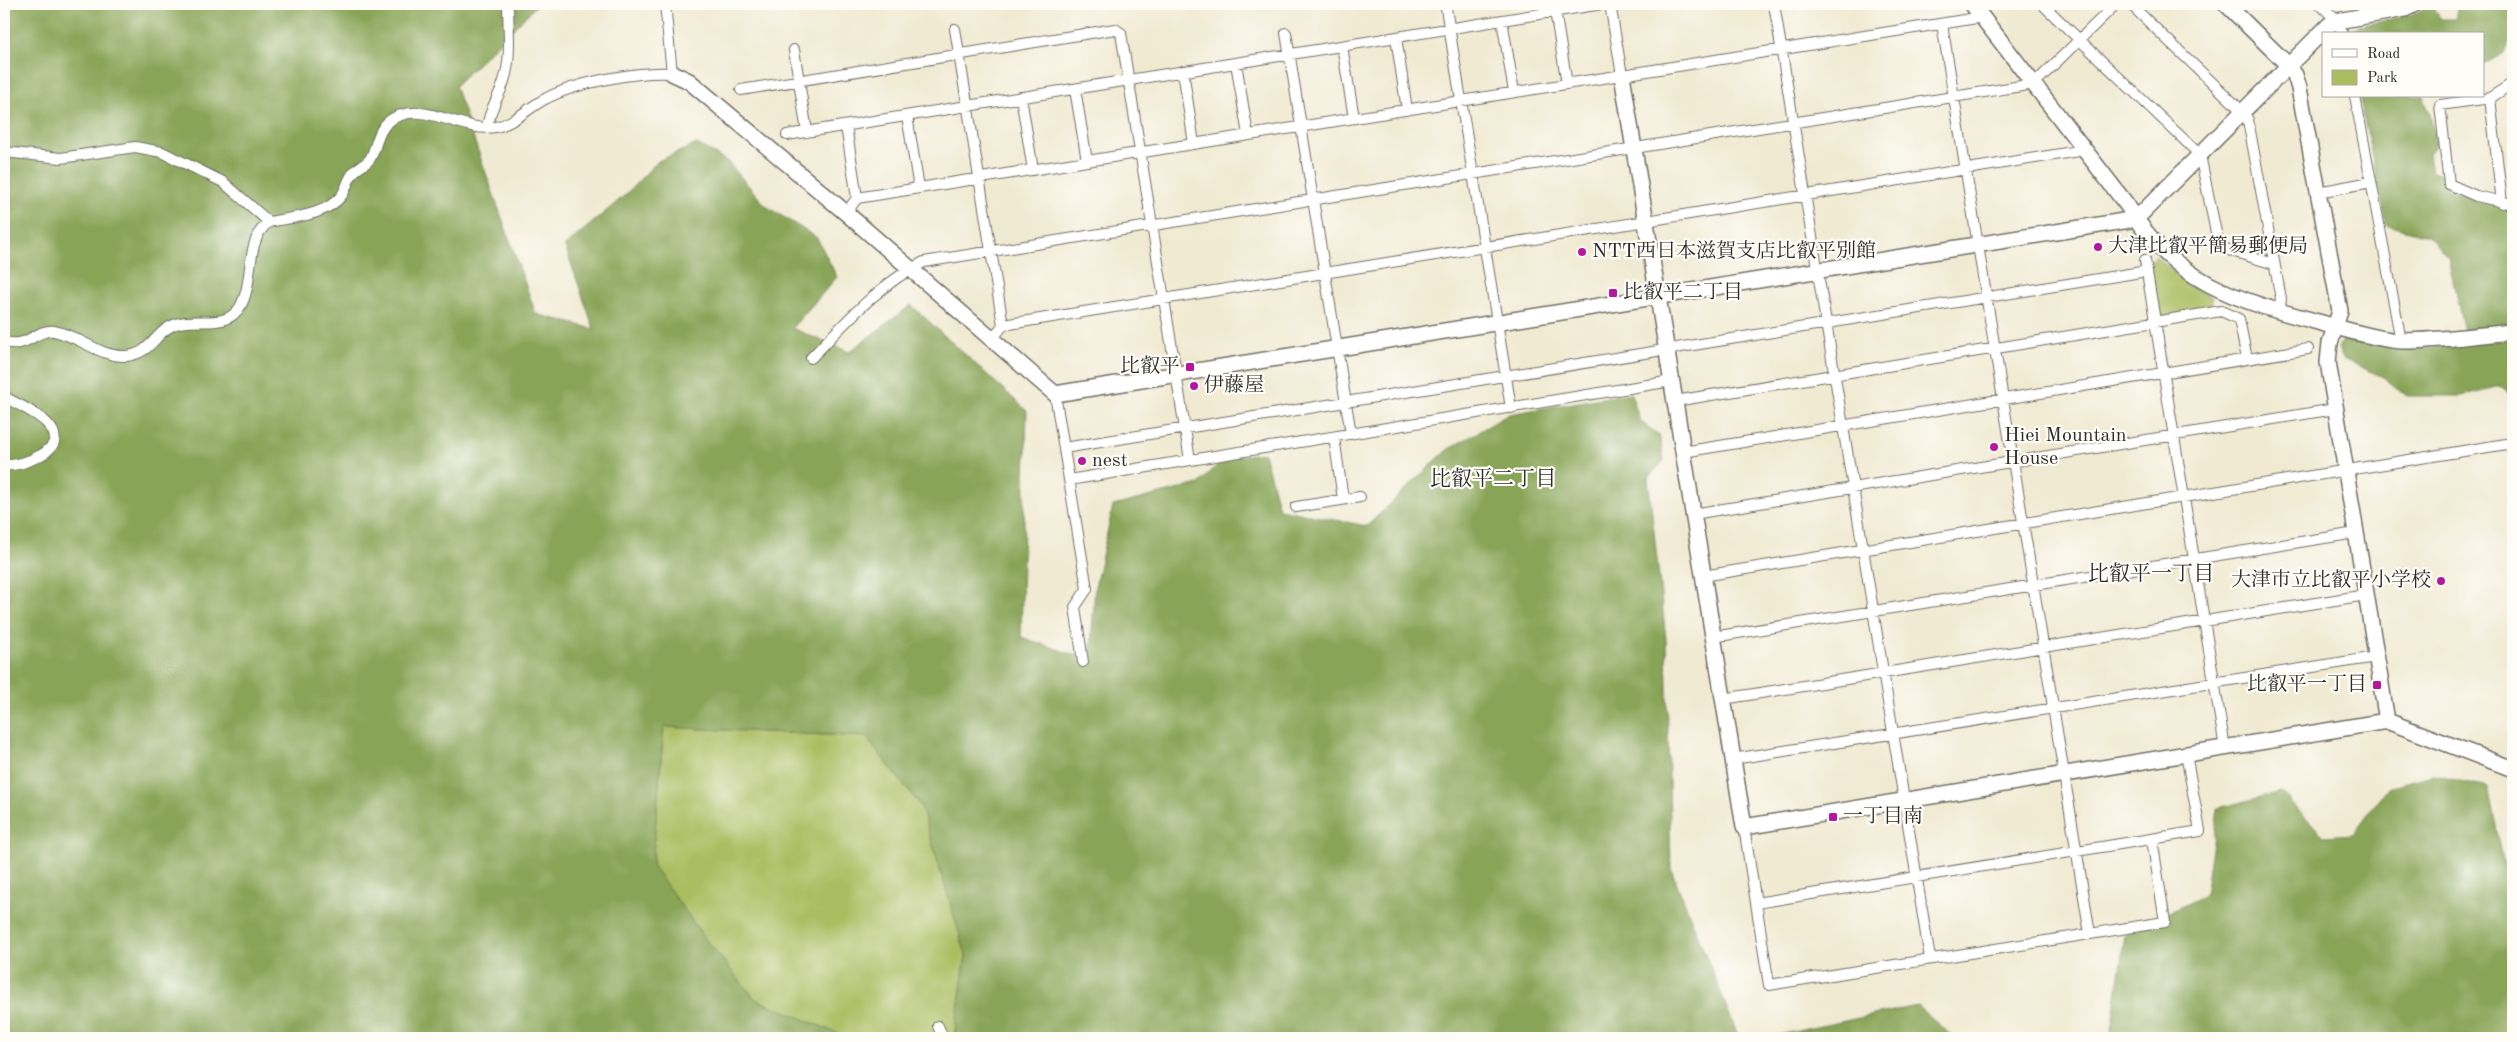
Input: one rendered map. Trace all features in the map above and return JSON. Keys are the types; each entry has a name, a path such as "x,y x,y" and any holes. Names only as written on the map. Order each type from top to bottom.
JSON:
{"street":[{"path":"487,128 488,114 505,79 508,51 508,4"},
{"path":"665,4 672,73"},
{"path":"787,135 1602,4"},
{"path":"1610,4 1769,985 2165,922 2152,839"},
{"path":"1774,4 1930,959"},
{"path":"1972,4 2159,248 2186,272 2241,299 2279,312 2336,328 2401,341 2513,332"},
{"path":"2042,4 2200,156 2219,247 2274,264"},
{"path":"811,358 854,314 910,269 924,262 2034,84 2116,4"},
{"path":"2130,4 2242,111 2248,120 2281,299 2279,312"},
{"path":"2226,4 2288,65 2296,75 2299,88 2340,311 2330,343 2328,362 2387,721"},
{"path":"2320,4 2340,27"},
{"path":"1055,394 2136,219 2329,25 2340,27 2405,9 2414,4"},
{"path":"1446,8 1511,408"},
{"path":"1555,12 1566,84"},
{"path":"846,213 857,198 1983,17"},
{"path":"1502,20 1514,92"},
{"path":"1942,24 2090,934"},
{"path":"955,29 1004,325"},
{"path":"741,90 1115,29 1121,33 1190,460"},
{"path":"1286,33 1350,434"},
{"path":"1396,37 1407,110"},
{"path":"1342,46 1354,118"},
{"path":"794,50 807,132"},
{"path":"1236,63 1248,135"},
{"path":"1182,71 1194,144"},
{"path":"4,342 20,343 44,332 53,331 69,336 97,350 125,356 144,351 175,324 225,320 239,308 246,289 256,237 269,222 300,216 334,204 343,194 352,173 371,159 375,143 383,127 406,113 415,112 470,127 487,128 505,124 535,104 572,88 613,78 672,73 689,81 846,213 1055,394 1087,589 1075,606 1084,662"},
{"path":"2513,83 2490,98 2440,105 2448,180 2453,186 2502,203 2513,204"},
{"path":"1075,89 1086,161"},
{"path":"1022,97 1033,170"},
{"path":"2355,98 2401,341"},
{"path":"2490,98 2502,203"},
{"path":"907,116 919,188"},
{"path":"846,126 857,198"},
{"path":"4,152 61,158 135,147 162,152 223,182 269,222"},
{"path":"992,340 1004,325 2085,150"},
{"path":"2318,192 2371,182"},
{"path":"2145,260 2225,748"},
{"path":"1064,448 2146,270"},
{"path":"1675,400 2221,311 2239,319 2247,360"},
{"path":"1683,452 2308,350"},
{"path":"1069,480 1672,381"},
{"path":"4,397 43,419 54,434 55,439 48,451 19,464 4,466"},
{"path":"1693,514 2335,408"},
{"path":"1334,437 1343,499"},
{"path":"1703,576 2506,444"},
{"path":"1296,507 1360,497"},
{"path":"1713,637 2356,532"},
{"path":"1723,699 2366,595"},
{"path":"1733,759 2376,657"},
{"path":"1744,827 2387,721 2513,768"},
{"path":"1756,903 2200,831 2186,754"},
{"path":"938,1026 943,1038"}],"green space":[{"path":"4,4 538,4 455,86 536,314 594,329 565,246 624,196 658,161 697,144 728,162 766,206 817,238 837,277 792,328 849,352 911,305 1027,411 1021,637 1090,660 1095,587 1113,506 1199,484 1224,458 1264,453 1279,509 1367,526 1447,450 1509,414 1631,393 1640,421 1659,435 1664,460 1648,478 1666,639 1671,869 1739,1038 954,1038 966,955 921,806 866,737 664,727 652,865 706,940 755,999 839,1034 840,1038 4,1038"},
{"path":"2431,4 2441,19 2455,19 2458,4 2513,4 2513,32 2505,53 2484,64 2484,32 2349,32 2360,26 2418,13"},
{"path":"2359,98 2424,98 2430,113 2436,144 2429,154 2432,172 2442,175 2448,189 2497,205 2513,207 2513,329 2464,332 2448,257 2428,236 2387,225"},
{"path":"2156,256 2188,285 2213,298 2209,309 2159,317 2149,262"},
{"path":"2355,338 2398,351 2513,339 2513,399 2500,386 2462,396 2407,396 2383,377 2343,359 2338,349 2342,341"},
{"path":"664,727 866,737 921,806 966,955 954,1038 840,1038 839,1034 755,999 706,940 652,865"},
{"path":"2433,775 2488,787 2508,884 2513,889 2513,1038 2110,1038 2125,934 2205,895 2218,808 2281,792 2324,836 2353,834 2388,787"},
{"path":"1917,1006 1954,1038 1763,1038"}],"place":[{"name":"大津比叡平簡易郵便局","path":"2098,247"},
{"name":"NTT西日本滋賀支店比叡平別館","path":"1582,252"},
{"name":"比叡平二丁目","path":"1613,293"},
{"name":"比叡平","path":"1190,367"},
{"name":"伊藤屋","path":"1194,386"},
{"name":"Hiei Mountain House","path":"1994,447"},
{"name":"nest","path":"1082,461"},
{"name":"大津市立比叡平小学校","path":"2441,581"},
{"name":"比叡平一丁目","path":"2377,685"},
{"name":"一丁目南","path":"1833,817"}],"district":[{"name":"比叡平二丁目","path":"1493,479"},
{"name":"比叡平一丁目","path":"2151,574"}]}
